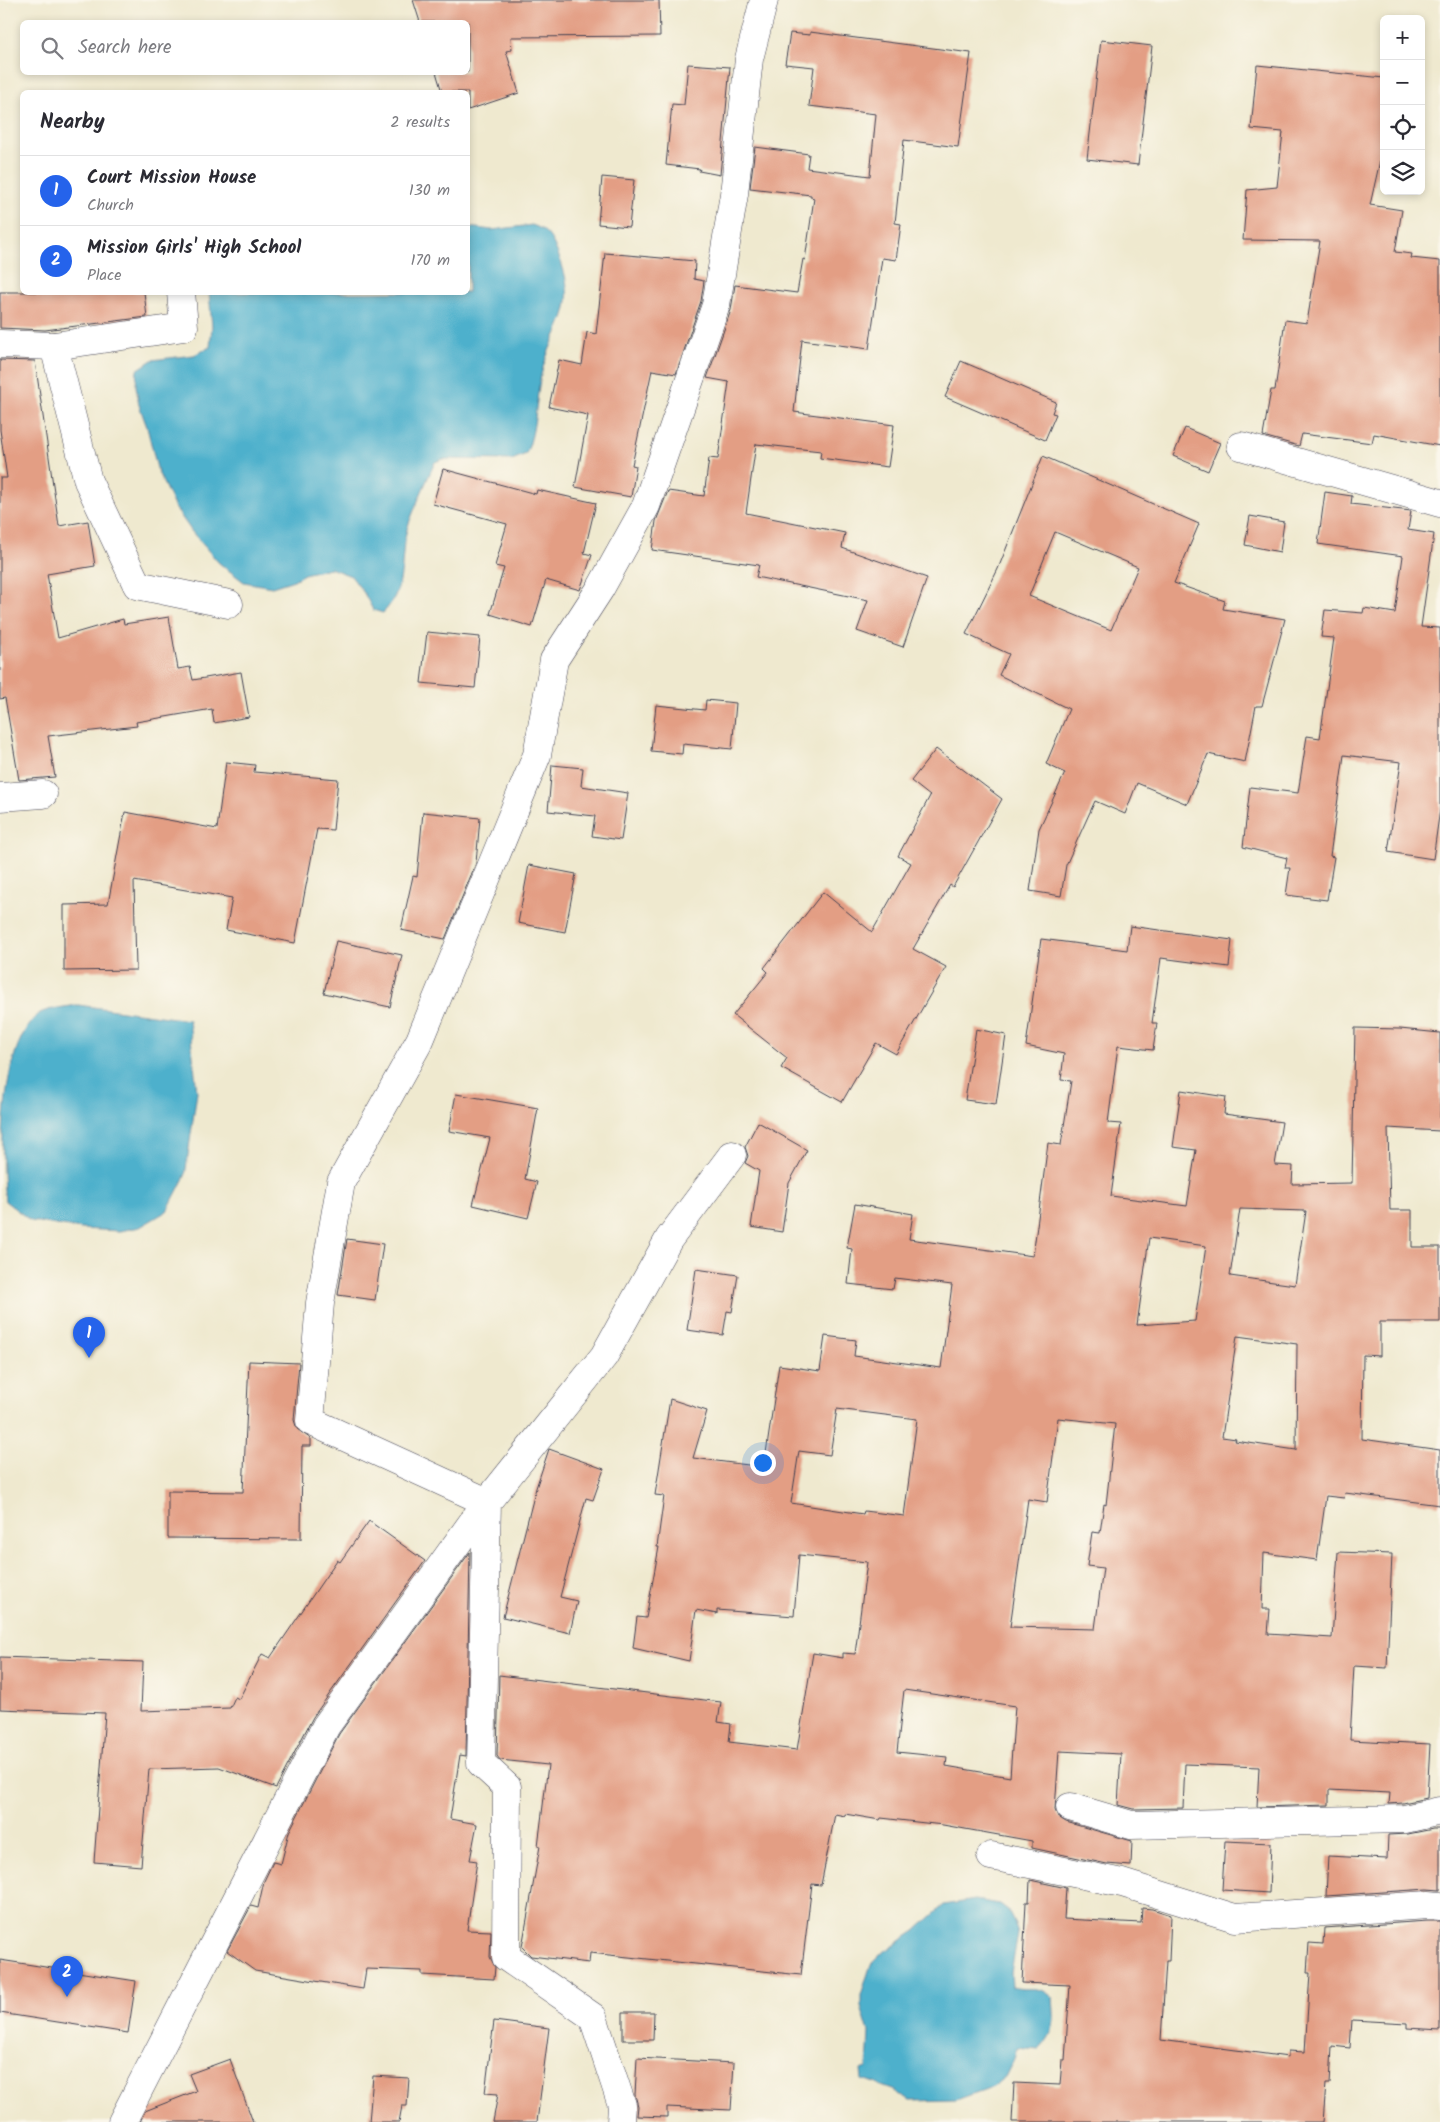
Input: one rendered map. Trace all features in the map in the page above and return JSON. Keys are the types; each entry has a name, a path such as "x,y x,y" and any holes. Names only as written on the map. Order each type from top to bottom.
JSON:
{"street":[{"path":"488,1502 310,1420 320,1303 341,1182 420,1040 534,764 554,660 600,589 646,506 716,305 734,194 749,59 764,0"},
{"path":"0,344 54,346 184,327 181,295"},
{"path":"54,346 88,481 137,585 230,604"},
{"path":"1241,446 1440,503"},
{"path":"0,797 44,794"},
{"path":"122,2122 326,1726 488,1502 604,1356 669,1239 732,1155"},
{"path":"488,1502 481,1763 507,1787 506,1957 593,2017 622,2105 621,2122"},
{"path":"1070,1807 1131,1825 1406,1819 1440,1811"},
{"path":"991,1856 1122,1883 1235,1918 1428,1905 1440,1906"}],"water":[{"path":"532,225 546,232 558,254 565,274 567,305 546,357 541,375 534,425 526,454 512,460 443,459 435,462 409,523 397,592 383,613 373,610 364,593 351,576 330,568 304,574 294,580 272,587 244,582 219,563 192,532 174,506 158,472 147,427 139,405 136,386 137,370 152,360 194,355 210,347 212,326 209,295 470,295 470,227 492,230"},
{"path":"78,1005 189,1020 197,1092 185,1176 167,1211 140,1227 120,1231 81,1229 31,1221 5,1201 3,1128 10,1073 17,1048 27,1028 40,1013"},
{"path":"975,1900 1000,1904 1008,1910 1018,1934 1011,1972 1012,1987 1038,1989 1048,1993 1053,1998 1054,2020 1049,2038 1039,2050 1017,2048 1005,2077 992,2087 956,2100 910,2101 893,2090 862,2079 861,2070 867,2068 869,2032 861,2006 861,1995 871,1964 881,1954 915,1931 944,1905"}],"building":[{"path":"413,0 659,0 660,36 511,37 512,50 506,51 519,93 470,109 470,90 441,90 437,75 470,75 470,20 419,20"},
{"path":"810,32 971,53 958,147 904,140 895,223 901,224 896,260 882,258 869,349 802,340 794,412 894,425 888,467 820,458 821,451 756,444 746,513 845,533 842,548 927,578 903,647 857,631 868,600 756,577 759,565 652,550 656,521 668,491 704,496 709,458 718,459 729,382 707,378 731,310 735,285 797,293 803,259 805,260 814,198 811,195 750,188 755,147 809,154 807,168 870,176 876,114 809,106 814,67 785,64 790,33 810,35"},
{"path":"1101,40 1152,46 1138,165 1087,159"},
{"path":"688,64 730,67 720,175 699,171 700,169 666,165 672,104 684,105"},
{"path":"1257,65 1380,78 1380,161 1370,205 1402,210 1395,252 1412,254 1411,258 1440,261 1440,446 1374,434 1372,443 1302,434 1299,446 1263,436 1271,390 1275,390 1285,320 1307,323 1320,241 1243,240 1247,190 1277,187 1283,132 1251,129"},
{"path":"602,177 634,180 629,227 598,224"},
{"path":"605,253 695,261 694,279 704,281 701,301 676,374 652,370 632,465 636,466 631,497 575,487 588,415 549,407 559,360 582,365 587,332 596,334"},
{"path":"0,292 20,292 20,295 144,295 147,317 45,330 0,328"},
{"path":"0,360 35,361 59,526 88,521 95,566 47,574 58,638 123,619 124,624 169,617 178,669 190,667 193,680 241,672 249,717 214,723 212,709 136,722 137,726 48,736 55,777 19,780 5,698 0,699 0,478 7,478 0,430"},
{"path":"961,361 1056,402 1052,413 1056,414 1045,440 945,397"},
{"path":"1185,428 1220,443 1208,471 1173,456"},
{"path":"1043,456 1199,524 1174,583 1225,601 1223,609 1285,619 1262,706 1256,706 1245,762 1208,754 1187,804 1137,783 1125,814 1095,801 1066,865 1061,896 1030,891 1039,829 1065,773 1046,764 1069,709 999,675 1009,654 966,634 998,569","holes":["1055,532 1138,567 1111,630 1029,596"]},
{"path":"443,469 536,494 537,490 596,503 584,553 592,555 580,590 546,580 532,627 490,614 504,568 495,566 507,524 433,504"},
{"path":"1325,492 1352,496 1351,504 1411,511 1408,530 1434,534 1421,627 1440,628 1440,809 1433,859 1388,852 1401,762 1344,755 1330,856 1334,857 1327,900 1286,895 1290,868 1285,868 1287,858 1243,847 1250,787 1298,793 1307,736 1320,738 1334,638 1321,637 1325,610 1363,613 1364,608 1395,613 1403,556 1318,544"},
{"path":"1250,516 1284,522 1280,552 1245,545"},
{"path":"427,632 480,637 475,688 421,683"},
{"path":"706,700 736,703 732,749 683,744 682,754 651,751 656,705 705,710"},
{"path":"936,749 1002,799 953,887 950,885 913,949 946,967 896,1054 876,1043 842,1102 781,1068 787,1058 733,1015 768,972 764,968 823,892 872,932 911,863 898,856 930,796 911,781"},
{"path":"226,762 255,765 254,772 338,779 333,830 317,829 295,943 226,930 232,898 134,881 136,970 64,971 64,905 108,904 125,812 217,829"},
{"path":"552,765 583,768 581,786 628,793 621,840 592,836 595,816 548,811"},
{"path":"423,812 480,818 476,863 445,939 401,930 413,876 417,877"},
{"path":"529,865 576,874 565,932 518,923"},
{"path":"1130,926 1232,940 1229,967 1161,958 1152,1023 1157,1023 1153,1050 1118,1046 1108,1123 1121,1124 1111,1196 1187,1206 1196,1150 1173,1147 1181,1090 1226,1097 1224,1114 1282,1122 1275,1165 1293,1166 1292,1184 1352,1183 1355,1028 1400,1029 1440,1033 1440,1131 1388,1128 1390,1210 1412,1210 1412,1247 1440,1247 1440,1322 1380,1322 1380,1356 1363,1355 1362,1439 1440,1450 1440,1505 1345,1493 1344,1498 1326,1496 1317,1560 1264,1553 1262,1609 1270,1609 1268,1634 1332,1638 1338,1552 1392,1554 1387,1668 1354,1666 1350,1740 1430,1744 1427,1798 1389,1804 1390,1793 1329,1790 1329,1805 1257,1807 1259,1767 1185,1764 1183,1808 1133,1809 1118,1805 1121,1754 1059,1751 1055,1810 1058,1817 1066,1822 1132,1841 1131,1866 1107,1864 1032,1848 1032,1841 943,1825 835,1814 821,1885 812,1884 801,1975 590,1953 589,1963 531,1956 522,1947 540,1846 538,1846 548,1765 500,1760 497,1756 499,1675 721,1702 718,1722 731,1724 729,1742 797,1750 813,1653 843,1658 843,1653 855,1654 867,1562 799,1555 794,1616 717,1610 717,1614 696,1610 689,1661 633,1648 637,1617 646,1618 659,1547 657,1547 664,1496 655,1495 670,1399 707,1411 693,1458 764,1467 779,1365 820,1371 825,1336 856,1340 854,1356 941,1368 952,1285 895,1278 893,1289 848,1284 852,1249 847,1248 855,1204 913,1214 909,1239 1033,1256 1048,1143 1061,1145 1071,1081 1061,1080 1064,1054 1026,1046 1041,939 1127,950","holes":["1240,1209 1306,1211 1295,1285 1230,1276","1149,1238 1206,1246 1195,1321 1137,1325","1237,1336 1297,1344 1296,1450 1235,1441 1236,1439 1222,1437","837,1409 917,1419 904,1516 864,1511 863,1514 791,1503 799,1451 830,1455","1058,1418 1115,1424 1106,1505 1104,1504 1100,1533 1092,1532 1087,1566 1103,1568 1095,1629 1010,1627 1028,1499 1047,1502","904,1690 1015,1706 1010,1777 946,1766 947,1757 897,1752"]},
{"path":"336,941 402,955 390,1007 324,993"},
{"path":"976,1029 1006,1035 996,1104 965,1100"},
{"path":"456,1094 538,1108 525,1179 537,1182 528,1218 473,1205 490,1138 449,1131"},
{"path":"758,1122 807,1150 789,1183 782,1232 751,1227 759,1171 745,1163 748,1156 745,1147"},
{"path":"347,1239 383,1244 375,1300 338,1295"},
{"path":"696,1269 738,1275 732,1312 727,1311 723,1335 687,1330"},
{"path":"249,1361 299,1363 294,1420 297,1429 311,1439 311,1446 302,1446 301,1539 168,1538 168,1491 243,1492"},
{"path":"549,1449 604,1469 593,1500 586,1498 560,1597 577,1601 570,1633 503,1617 536,1488"},
{"path":"369,1521 425,1561 313,1717 276,1788 219,1767 149,1769 141,1866 94,1862 105,1713 0,1709 0,1657 143,1662 141,1711 230,1708 235,1697 239,1699 262,1654 270,1658 337,1560 340,1562"},
{"path":"470,1552 466,1756 460,1755 450,1819 477,1824 470,1860 477,1861 467,1930 491,1931 490,1957 495,1967 494,1979 422,1975 422,1971 366,1969 363,1989 255,1971 227,1951 251,1906 258,1908 264,1881 273,1862 281,1864 289,1832 339,1734"},
{"path":"1440,1829 1440,1890 1427,1889 1326,1896 1328,1856 1387,1859 1388,1835 1408,1834"},
{"path":"1225,1841 1271,1843 1269,1893 1222,1890"},
{"path":"1030,1880 1066,1888 1064,1919 1141,1923 1142,1908 1171,1915 1169,1961 1166,1961 1161,2040 1288,2057 1288,2051 1305,2052 1310,1973 1307,1973 1309,1943 1323,1944 1324,1928 1428,1921 1440,1921 1440,2030 1407,2028 1407,2023 1352,2020 1350,2048 1332,2046 1330,2084 1326,2084 1323,2122 1012,2122 1014,2083 1060,2085 1062,2060 1065,2060 1070,1985 1022,1983 1026,1902 1029,1902"},
{"path":"0,1960 136,1981 128,2033 0,2013"},
{"path":"623,2012 654,2012 653,2040 623,2040"},
{"path":"494,2021 549,2028 537,2122 493,2122 498,2094 485,2093"},
{"path":"637,2058 734,2063 731,2110 667,2107 667,2117 637,2116 638,2106 635,2095"},
{"path":"230,2059 253,2122 140,2122 145,2111 196,2091 189,2074"},
{"path":"373,2076 409,2078 407,2106 402,2106 399,2122 369,2122"}],"place":[{"name":"Court Mission House","path":"89,1358"},
{"name":"Mission Girls' High School","path":"67,1997"}]}
